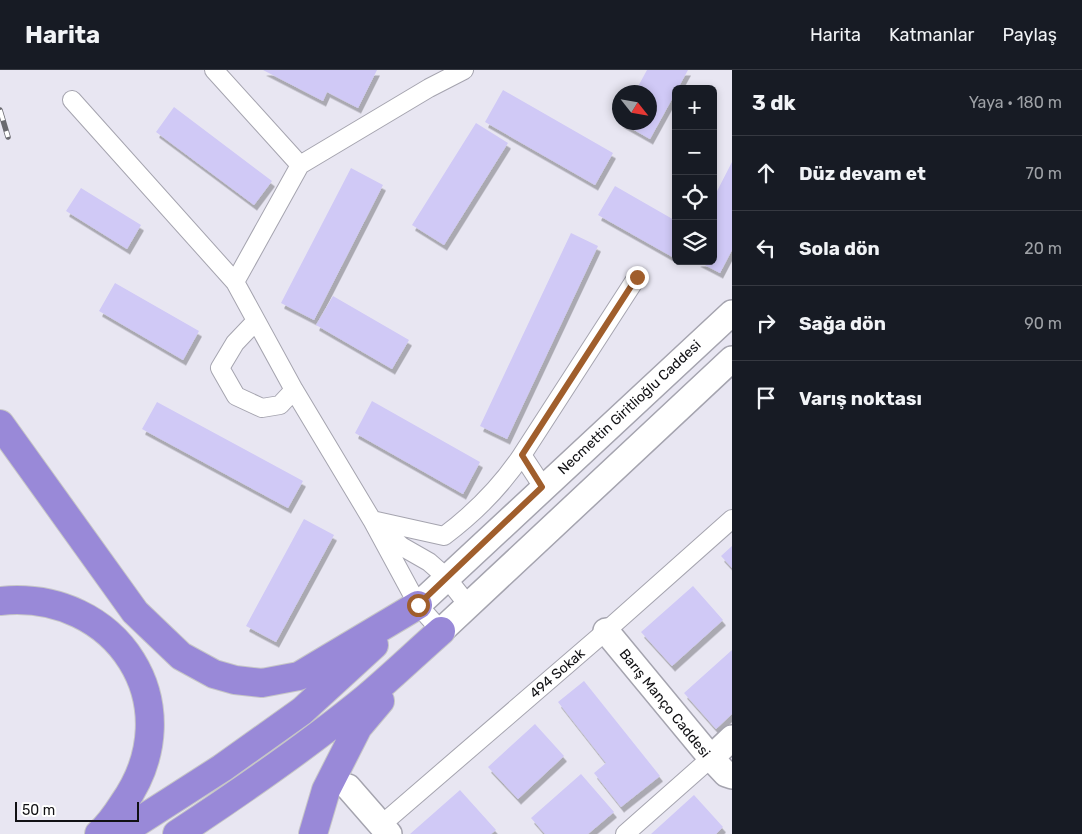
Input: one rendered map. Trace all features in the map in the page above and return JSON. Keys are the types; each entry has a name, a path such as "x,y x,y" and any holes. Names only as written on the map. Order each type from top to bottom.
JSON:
{"highway":[{"path":"0,424 135,612 180,656 214,674 235,680 262,682 299,676 418,605"},
{"path":"0,602 18,600 44,602 67,610 104,630 130,655 139,672 146,695 150,721 149,744 142,770 132,792 99,834"},
{"path":"118,834 222,768 302,711 418,605"},
{"path":"176,834 250,785 319,735 367,697 441,631"},
{"path":"313,834 326,790 358,727 441,631"}],"street":[{"path":"214,70 300,165"},
{"path":"235,282 300,165 464,70"},
{"path":"72,100 235,282 255,322 372,520 418,605 441,631 732,359"},
{"path":"372,520 444,536 477,511 504,482 637,277"},
{"name":"Necmettin Giritlioğlu Caddesi","path":"418,605 542,487 732,313"},
{"path":"255,322 235,343 220,368 236,396 262,408 280,406 294,390"},
{"path":"522,455 542,487"},
{"name":"494 Sokak","path":"385,830 732,518"},
{"path":"372,520 401,546 429,562 446,578 468,605"},
{"name":"Barış Manço Caddesi","path":"606,631 726,774"},
{"path":"625,834 726,774 732,738"},
{"path":"348,787 385,830"}],"building":[{"path":"263,70 377,70 358,108 327,92 323,101"},
{"path":"647,70 688,70 680,85 672,85 672,99 657,126 657,85 639,85"},
{"path":"503,90 613,153 595,185 485,122"},
{"path":"174,107 272,181 254,205 156,132"},
{"path":"476,123 508,143 444,245 412,225"},
{"path":"634,130 655,130 650,139"},
{"path":"732,162 732,250 720,273 705,265 717,265 717,191"},
{"path":"351,168 383,185 314,320 281,303"},
{"path":"615,186 672,219 672,257 598,215"},
{"path":"81,188 141,225 127,249 66,211"},
{"path":"571,233 598,246 507,439 480,426"},
{"path":"115,283 199,331 183,360 99,311"},
{"path":"333,296 409,340 392,369 316,325"},
{"path":"372,401 480,462 463,494 355,433"},
{"path":"157,402 303,481 288,508 142,429"},
{"path":"304,519 334,535 276,642 246,626"},
{"path":"732,546 732,568 721,556"},
{"path":"693,586 723,620 672,666 641,632"},
{"path":"732,650 732,714 716,729 684,693"},
{"path":"584,681 660,776 621,807 594,773 606,763 558,702"},
{"path":"535,724 564,756 518,799 488,767"},
{"path":"581,774 614,812 588,834 545,834 531,818"},
{"path":"460,790 496,830 491,834 410,834"},
{"path":"694,795 723,827 716,834 651,834"}],"railway":[{"path":"0,110 8,137"}],"route":[{"path":"418,605 542,487 522,455 637,277"}]}
